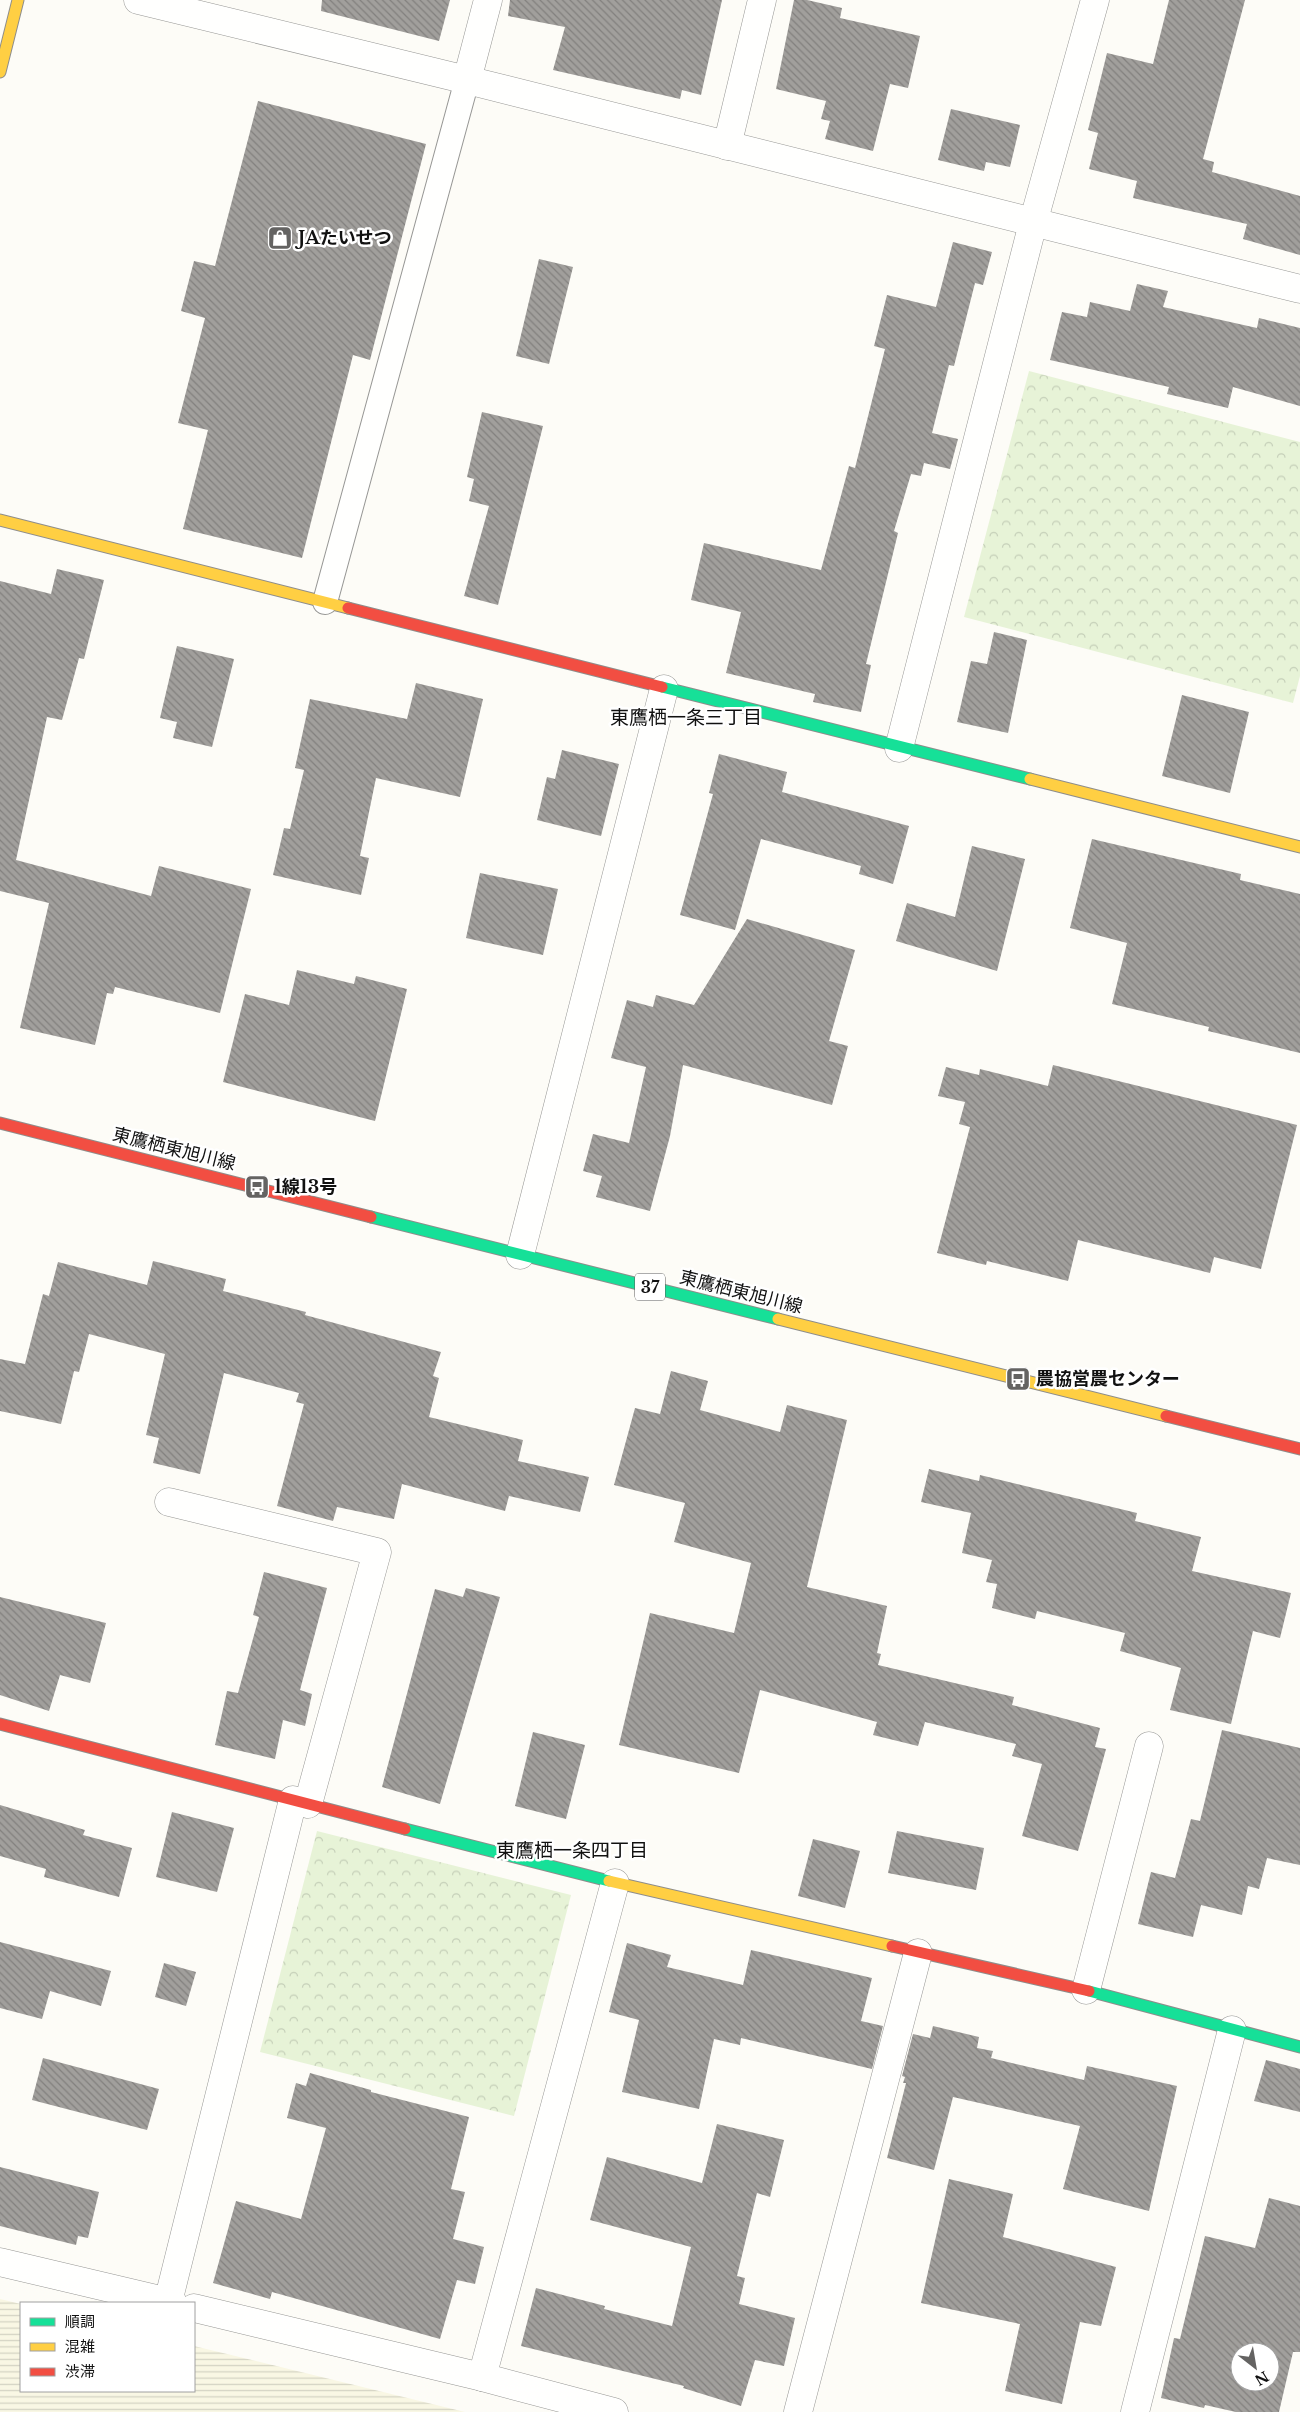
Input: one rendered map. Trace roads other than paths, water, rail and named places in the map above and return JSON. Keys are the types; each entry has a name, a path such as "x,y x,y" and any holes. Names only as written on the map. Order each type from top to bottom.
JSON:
{"main road":[{"path":"0,72 11,6"},
{"path":"0,520 664,689 1300,847"},
{"name":"東鷹栖東旭川線","path":"0,1123 520,1255 1300,1449"},
{"path":"0,1724 615,1882 1086,1990 1300,2047"}],"street":[{"path":"138,0 467,80 1300,289"},
{"path":"467,80 488,0"},
{"path":"727,146 762,0"},
{"path":"899,748 1034,223 1095,0"},
{"path":"520,1255 664,689"},
{"path":"170,1502 377,1552 300,1802 178,2302"},
{"path":"1086,1990 1150,1746"},
{"path":"482,2377 615,1882"},
{"path":"798,2412 918,1952"},
{"path":"1135,2412 1232,2030"},
{"path":"0,2262 170,2302"},
{"path":"195,2308 482,2377 614,2412"}],"lane":[{"path":"325,602 467,80"}],"place":[{"name":"JAたいせつ","path":"280,238"},
{"name":"1線13号","path":"257,1187"},
{"name":"農協営農センター","path":"1018,1379"}],"district":[{"name":"東鷹栖一条三丁目","path":"686,717"},
{"name":"東鷹栖一条四丁目","path":"572,1850"}]}
